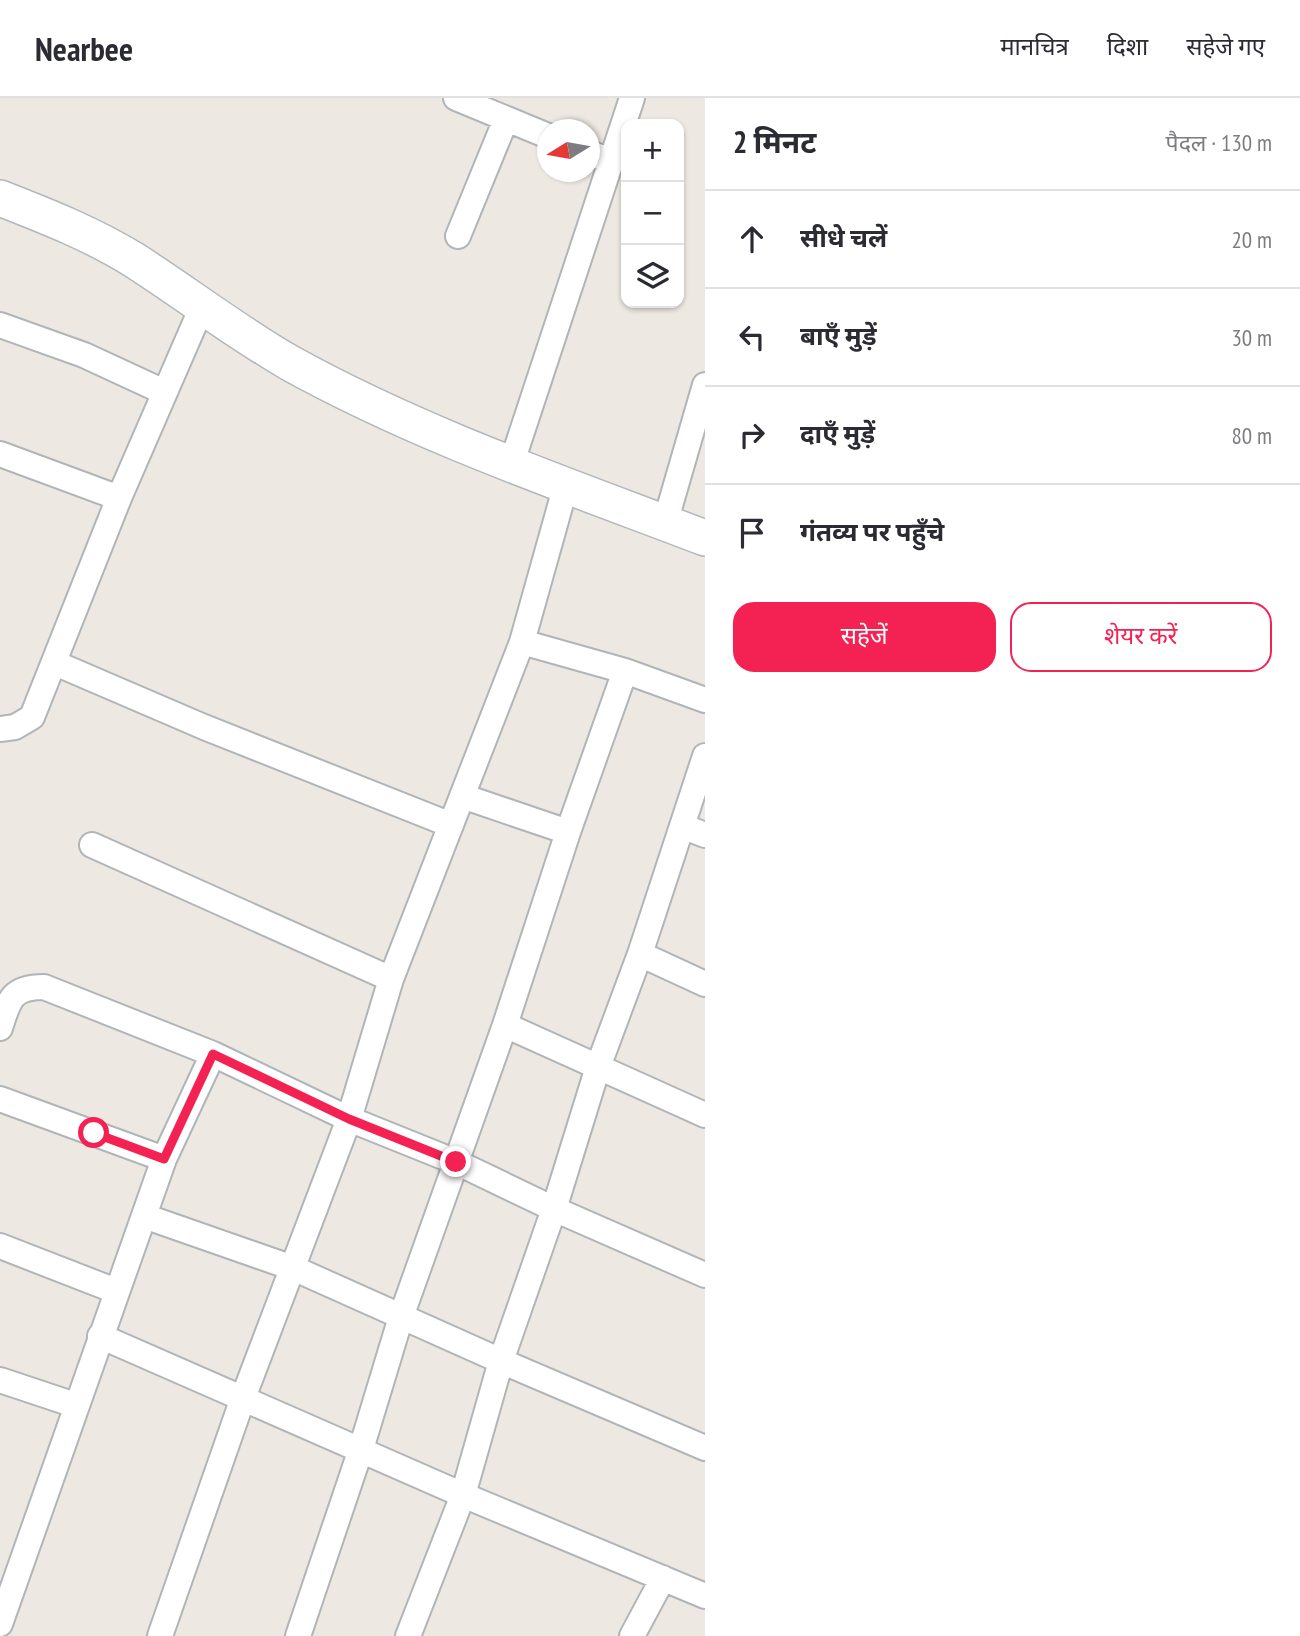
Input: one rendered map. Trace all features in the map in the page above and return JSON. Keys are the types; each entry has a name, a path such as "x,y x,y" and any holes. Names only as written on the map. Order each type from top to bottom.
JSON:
{"street":[{"path":"456,98 537,131"},
{"path":"600,157 632,98"},
{"path":"458,236 506,118"},
{"path":"511,465 593,182"},
{"path":"0,198 51,217 97,239 134,260 289,362 367,401 511,465 705,538"},
{"path":"0,729 15,727 32,717 118,498 202,307"},
{"path":"0,325 84,355 164,392"},
{"path":"665,523 705,385"},
{"path":"0,454 118,498"},
{"path":"160,1636 243,1398 349,1119 391,979 522,642 566,485"},
{"path":"522,642 625,671 705,700"},
{"path":"55,663 216,732 451,824"},
{"path":"298,1636 361,1449 401,1317 505,1025 568,832 625,671"},
{"path":"408,1636 463,1495 501,1361 554,1209 598,1067 640,954 694,830 705,756"},
{"path":"462,796 568,832"},
{"path":"92,845 391,979"},
{"path":"640,954 705,984"},
{"path":"0,1028 9,1000 29,987 44,987 213,1054 349,1119 456,1162 554,1209 705,1275"},
{"path":"505,1025 705,1115"},
{"path":"0,1624 11,1559 75,1405 164,1159 213,1054"},
{"path":"0,1098 164,1159"},
{"path":"144,1216 293,1268 705,1448"},
{"path":"0,1246 116,1291"},
{"path":"100,1336 463,1495 705,1596"},
{"path":"0,1380 75,1405"},
{"path":"632,1636 663,1578"}],"route":[{"path":"94,1133 164,1159 213,1054 349,1119 456,1162"}]}
